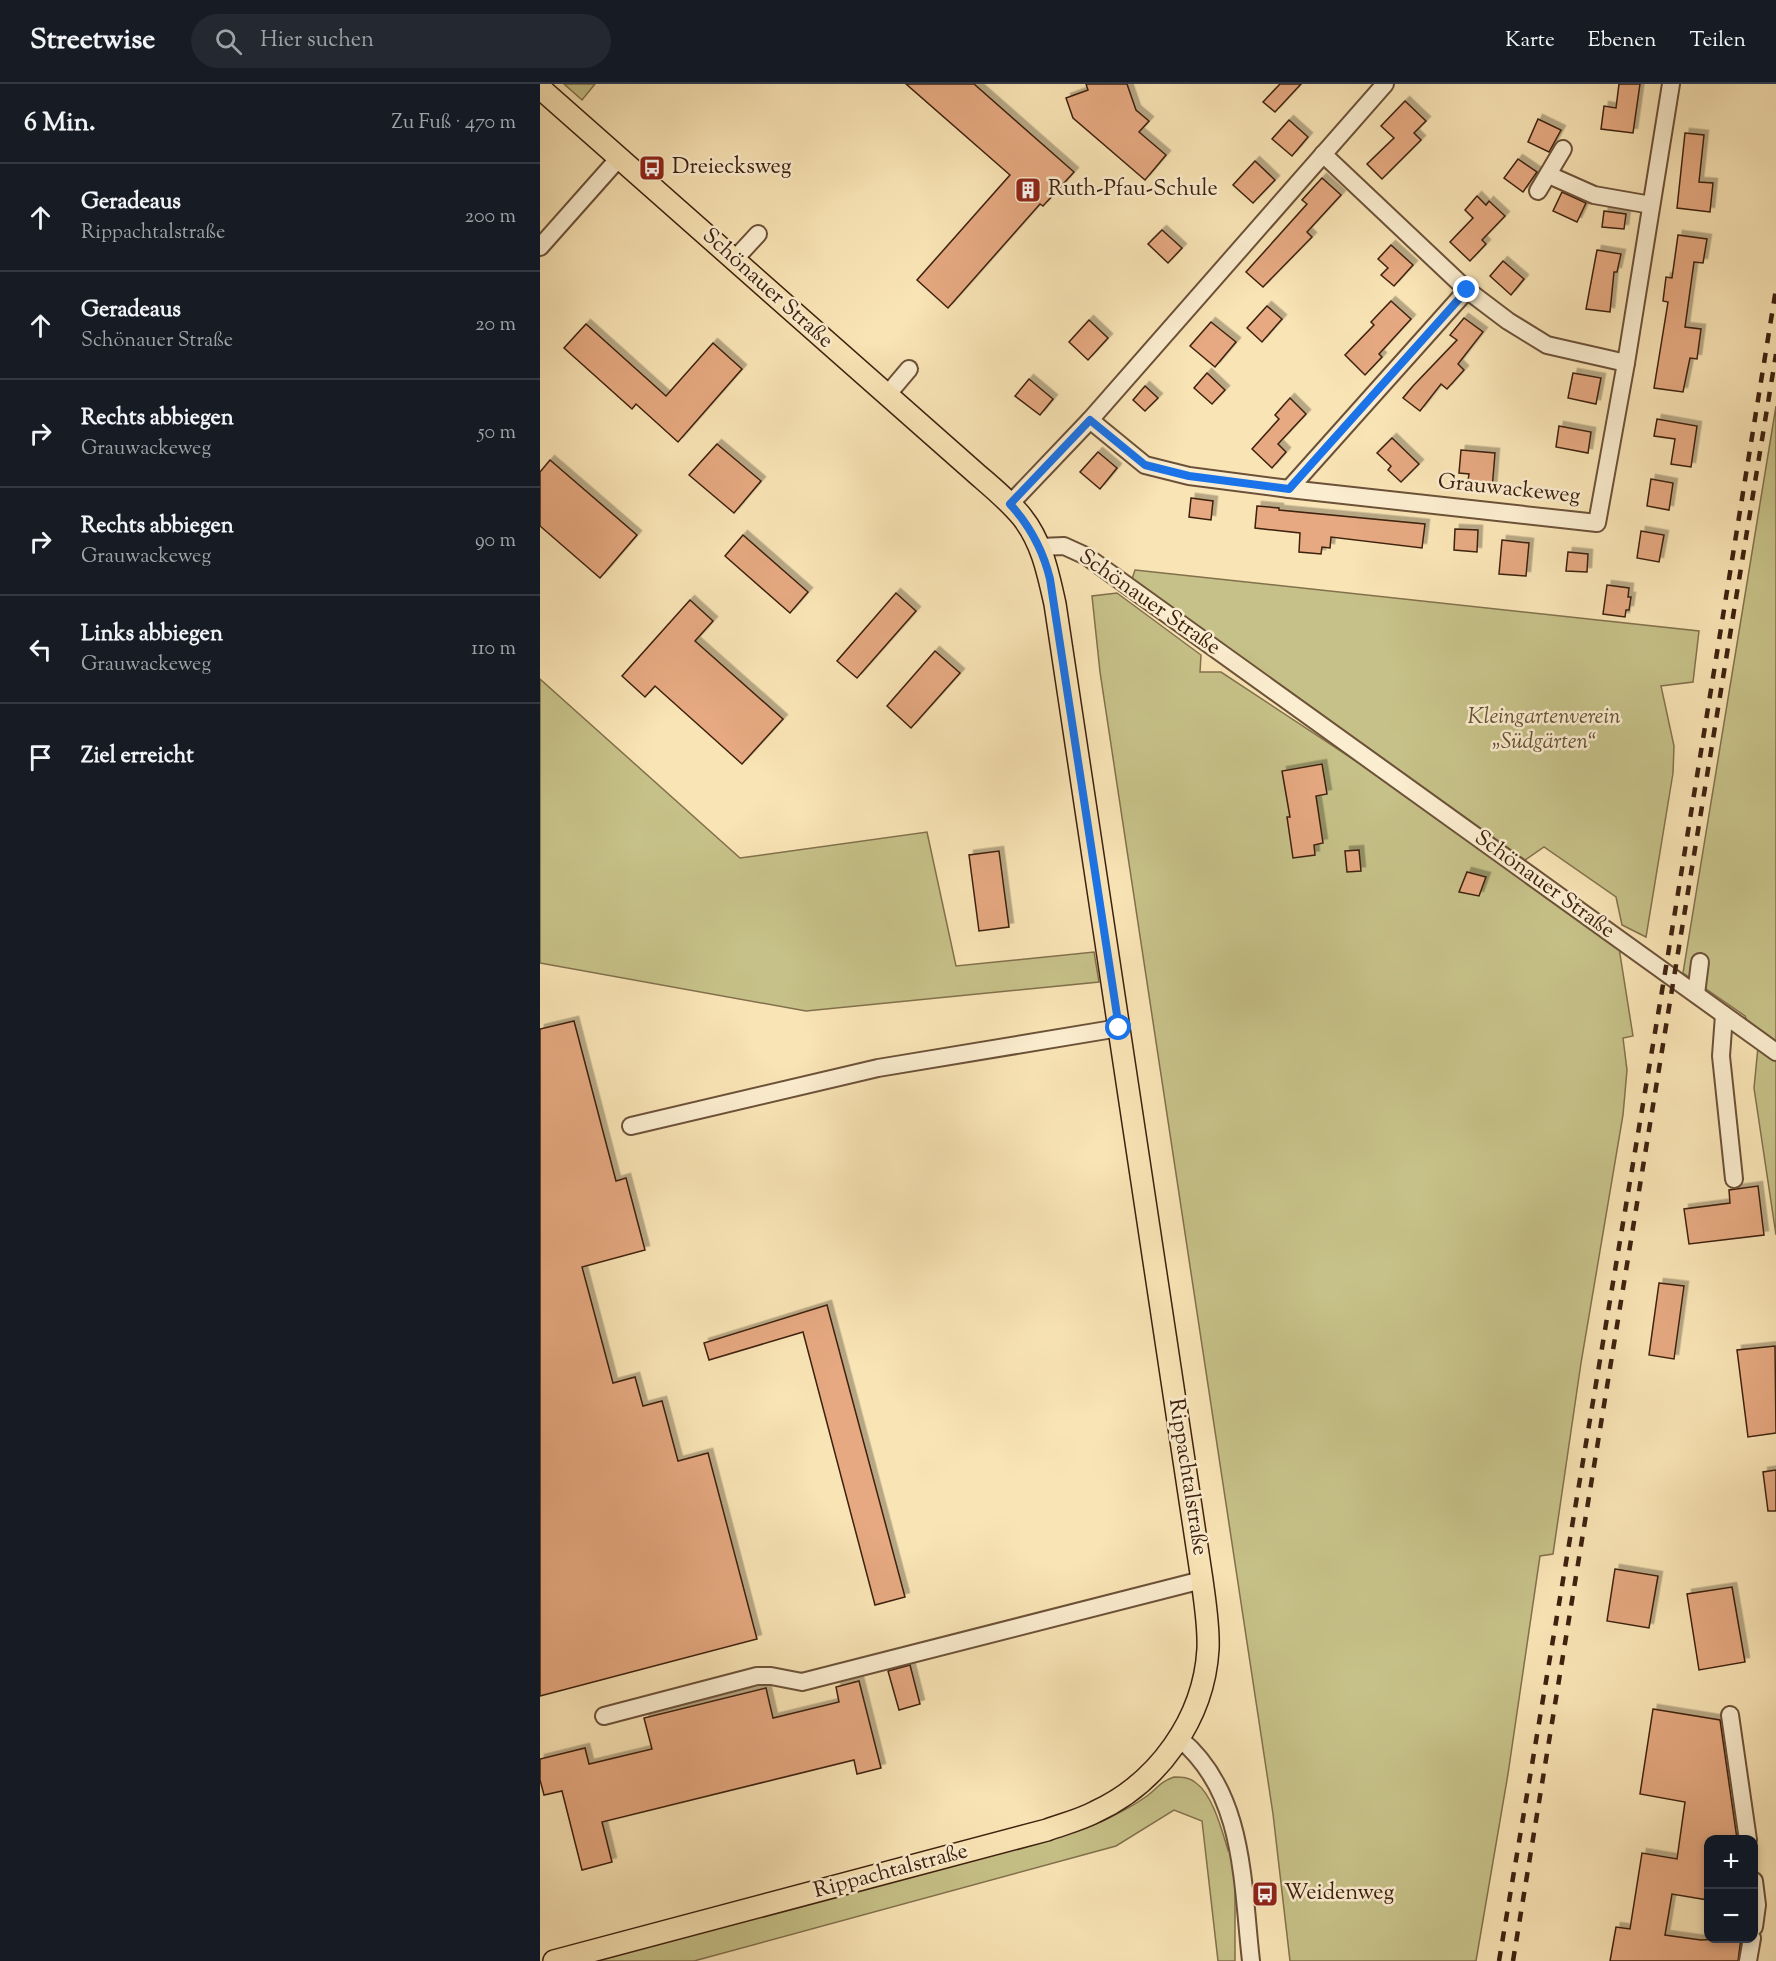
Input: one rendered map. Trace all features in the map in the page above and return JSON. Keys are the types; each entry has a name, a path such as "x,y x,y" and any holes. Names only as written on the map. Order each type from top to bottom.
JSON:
{"main road":[{"name":"Schönauer Straße","path":"540,88 1010,504 1023,518 1040,547"},
{"name":"Rippachtalstraße","path":"554,1961 1047,1830 1095,1812 1126,1793 1155,1770 1180,1739 1196,1705 1203,1682 1208,1650 1203,1580 1055,604 1040,547"}],"street":[{"path":"1010,504 1090,420 1385,84"},
{"name":"Grauwackeweg","path":"1090,420 1145,465 1189,476 1597,523 1626,363 1671,84"},
{"path":"1538,191 1563,148"},
{"path":"1323,154 1467,290 1508,321 1547,345 1626,363"},
{"path":"540,247 620,158"},
{"path":"1549,175 1594,195 1651,205"},
{"path":"734,260 758,234"},
{"path":"1289,489 1467,290"},
{"path":"887,395 909,369"},
{"name":"Schönauer Straße","path":"1040,547 1064,546 1086,556 1776,1052"},
{"path":"1696,994 1700,962"},
{"path":"1724,1015 1721,1056 1734,1179"},
{"path":"631,1126 878,1068 1119,1028"},
{"path":"604,1716 757,1676 771,1676 802,1682 1203,1580"},
{"path":"1730,1715 1747,1835"},
{"path":"1180,1739 1201,1758 1213,1775 1227,1803 1235,1834 1251,1961"},
{"path":"1748,1961 1751,1943"}],"green space":[{"path":"564,84 595,84 582,100"},
{"path":"1776,406 1776,1235 1754,1088 1758,1047 1745,1016 1683,973"},
{"name":"Kleingartenverein „Südgärten“","path":"1135,570 1699,631 1693,682 1661,686 1674,746 1673,773 1646,937 1622,925 1616,897 1544,847 1525,860 1132,579"},
{"path":"1117,593 1201,655 1200,672 1221,672 1359,763 1619,948 1633,1036 1623,1038 1627,1070 1623,1115 1581,1363 1553,1554 1540,1556 1508,1774 1476,1961 1290,1961 1273,1814 1100,672 1092,596"},
{"path":"540,679 740,858 927,832 956,966 1094,952 1099,982 806,1011 540,963"},
{"path":"1174,1777 1191,1780 1202,1789 1216,1814 1228,1850 1235,1834 1235,1961 1218,1961 1202,1821 1174,1810 1116,1846 694,1961 588,1961 1096,1824 1135,1804 1162,1783"}],"building":[{"name":"Ruth-Pfau-Schule","path":"906,84 974,84 1074,172 1043,206 1040,204 948,308 917,280 1010,175"},
{"path":"1086,84 1127,84 1136,110 1149,121 1139,132 1166,155 1145,180 1073,118 1066,98 1088,90"},
{"path":"1280,84 1301,84 1275,112 1263,102"},
{"path":"1619,84 1640,84 1633,133 1601,129 1604,106 1616,108"},
{"path":"1405,101 1426,121 1414,133 1421,140 1382,179 1367,164 1394,138 1381,126"},
{"path":"1538,119 1561,130 1549,152 1528,142"},
{"path":"1289,120 1308,137 1292,156 1272,139"},
{"path":"1685,133 1704,135 1699,182 1713,183 1710,212 1677,208"},
{"path":"1518,159 1537,172 1523,192 1504,178"},
{"path":"1255,161 1275,180 1253,203 1233,185"},
{"path":"1322,178 1341,195 1307,232 1312,237 1263,287 1246,272 1307,204 1302,200"},
{"path":"1562,192 1586,203 1577,222 1553,211"},
{"path":"1477,196 1486,205 1489,201 1505,216 1482,240 1486,244 1470,261 1450,242 1473,218 1465,210"},
{"path":"1604,211 1626,214 1624,229 1602,227"},
{"path":"1162,230 1182,248 1168,263 1148,244"},
{"path":"1678,235 1707,239 1703,263 1694,262 1685,327 1701,329 1697,359 1690,358 1683,392 1654,388 1668,302 1663,301 1666,277 1672,278"},
{"path":"1391,245 1413,265 1394,286 1381,275 1388,268 1378,259"},
{"path":"1597,250 1621,254 1617,272 1614,272 1610,312 1586,309"},
{"path":"1503,261 1524,279 1511,295 1490,276"},
{"path":"1391,301 1411,319 1379,354 1382,357 1365,375 1345,355 1374,325 1371,322"},
{"path":"1267,306 1282,319 1262,342 1247,328"},
{"path":"1464,318 1483,332 1458,364 1464,370 1447,389 1441,384 1420,411 1403,398 1457,340 1450,335"},
{"path":"1089,320 1108,338 1088,360 1069,342"},
{"path":"1211,322 1236,342 1215,367 1190,346"},
{"path":"586,324 666,396 713,343 742,369 678,442 636,404 632,409 564,348"},
{"path":"1207,373 1225,390 1212,404 1194,388"},
{"path":"1573,373 1601,378 1596,404 1568,398"},
{"path":"1029,379 1053,399 1040,415 1015,396"},
{"path":"1145,386 1158,398 1145,411 1133,400"},
{"path":"1290,398 1306,414 1278,444 1286,452 1272,468 1252,449 1279,419 1275,415"},
{"path":"1657,419 1697,426 1691,467 1671,464 1675,439 1654,436"},
{"path":"1559,426 1591,432 1588,453 1556,447"},
{"path":"1392,438 1419,464 1401,482 1388,470 1391,466 1377,453"},
{"path":"717,444 761,481 734,513 689,475"},
{"path":"1461,450 1495,453 1492,490 1467,487 1469,474 1459,473"},
{"path":"1098,452 1117,468 1100,489 1080,472"},
{"path":"550,460 637,535 600,578 540,526 540,472"},
{"path":"1651,479 1673,483 1669,510 1647,506"},
{"path":"1191,498 1213,501 1211,520 1189,517"},
{"path":"1257,506 1425,524 1422,548 1331,537 1330,548 1322,547 1321,554 1299,552 1300,533 1255,528"},
{"path":"1455,529 1478,530 1477,552 1454,550"},
{"path":"1641,531 1664,535 1659,562 1637,558"},
{"path":"743,535 808,592 790,613 725,556"},
{"path":"1502,540 1529,543 1526,576 1499,574"},
{"path":"1568,552 1588,554 1587,572 1566,571"},
{"path":"1607,585 1629,588 1628,597 1631,597 1629,610 1626,610 1625,617 1603,614"},
{"path":"896,593 916,611 857,678 837,661"},
{"path":"690,600 713,621 695,641 783,719 742,764 655,686 645,697 622,676"},
{"path":"935,651 960,673 911,728 887,706"},
{"path":"1322,764 1327,794 1316,796 1323,843 1314,845 1315,855 1293,858 1287,817 1290,817 1282,771"},
{"path":"1359,850 1361,871 1347,872 1345,851"},
{"path":"999,851 1009,927 979,931 969,855"},
{"path":"1467,872 1486,877 1479,896 1459,892"},
{"path":"574,1021 616,1181 626,1178 645,1250 582,1267 613,1383 635,1377 643,1406 662,1401 678,1461 708,1453 757,1639 540,1696 540,1029"},
{"path":"1758,1186 1764,1235 1689,1244 1684,1209 1730,1203 1729,1190"},
{"path":"1659,1283 1684,1286 1674,1359 1649,1355"},
{"path":"827,1305 905,1597 875,1605 803,1332 709,1360 704,1343"},
{"path":"1775,1346 1776,1433 1748,1437 1737,1350"},
{"path":"1776,1470 1776,1511 1768,1511 1763,1472"},
{"path":"1615,1569 1658,1576 1649,1628 1607,1621"},
{"path":"1732,1587 1745,1662 1699,1670 1687,1594"},
{"path":"910,1665 920,1704 899,1710 888,1671"},
{"path":"859,1681 881,1768 857,1774 854,1760 602,1822 612,1862 582,1870 562,1791 544,1795 540,1780 540,1759 585,1748 589,1764 652,1749 644,1718 766,1688 773,1718 839,1702 836,1687"},
{"path":"1653,1709 1720,1720 1736,1835 1704,1835 1704,1899 1672,1894 1665,1935 1704,1940 1704,1943 1740,1943 1738,1961 1610,1961 1616,1927 1630,1929 1642,1853 1677,1859 1685,1802 1640,1794"}],"railway":[{"path":"1499,1961 1667,961 1776,289"},
{"path":"1513,1961 1776,354"}],"place":[{"name":"Dreiecksweg","path":"652,168"},
{"name":"Ruth-Pfau-Schule","path":"1028,190"},
{"name":"Weidenweg","path":"1265,1894"}],"route":[{"path":"1119,1028 1050,579 1040,547 1023,518 1010,504 1090,420 1145,465 1189,476 1289,489 1467,290"}]}
